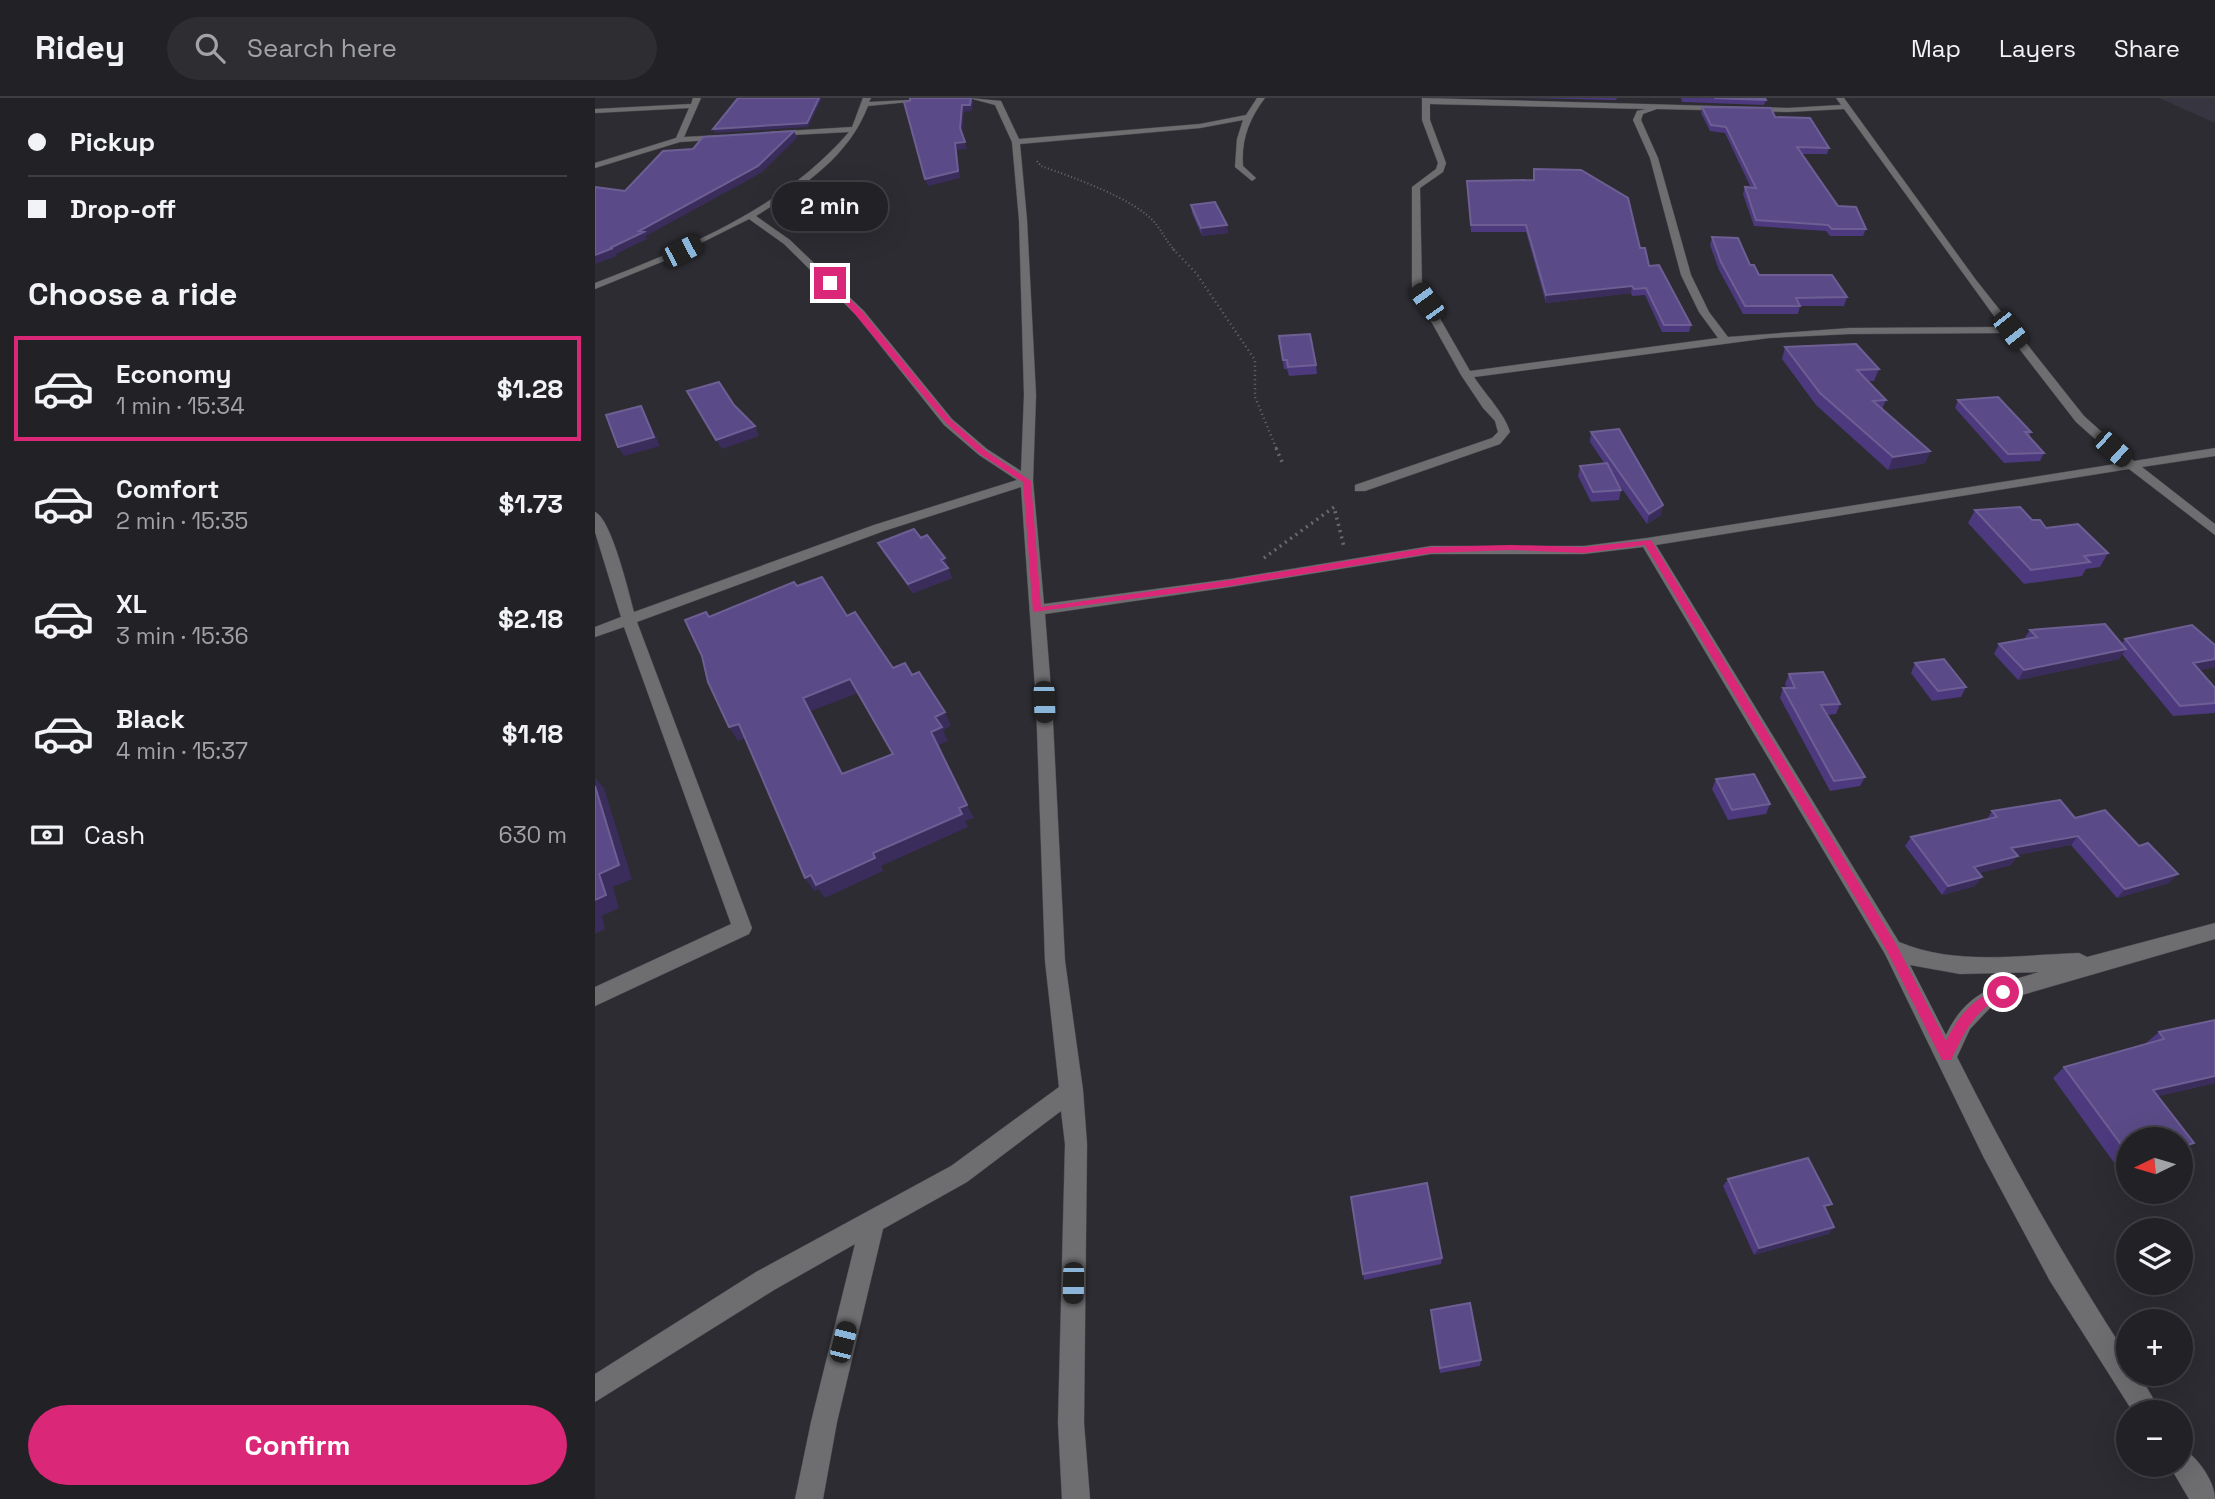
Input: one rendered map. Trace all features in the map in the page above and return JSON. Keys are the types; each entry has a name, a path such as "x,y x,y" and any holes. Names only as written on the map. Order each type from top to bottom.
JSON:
{"street":[{"path":"595,286 665,259 749,215 814,173 856,129 867,101 945,98"},
{"path":"973,98 998,100 1016,142 1023,220 1030,395 1027,481 1044,702 1055,949 1076,1144 1071,1423 1076,1499"},
{"path":"1246,98 1249,114"},
{"path":"1252,178 1239,166 1238,156 1241,134 1249,114 1261,98"},
{"path":"1360,488 1496,441 1504,432 1501,420 1487,406 1467,375 1416,287 1416,187 1440,170 1442,163 1426,120 1426,100 1788,110 1843,103 1972,282 2080,419 2130,464 2215,531"},
{"path":"595,111 695,102 678,140"},
{"path":"1655,108 1640,113 1637,120 1654,158 1686,275 1704,312 1724,339"},
{"path":"1016,142 1200,126 1249,114"},
{"path":"761,135 856,129"},
{"path":"595,166 678,140 733,136"},
{"path":"749,215 787,242 859,313 948,422 983,452 1027,481"},
{"path":"1467,375 1690,346 1724,339 1862,331 2010,330"},
{"path":"1037,610 1349,565 1389,555 1431,550 1584,550 1647,542 2215,452"},
{"path":"595,632 879,528 1027,481"},
{"path":"595,516 606,540 628,620 684,777 742,928 595,998"},
{"path":"1647,542 1892,948 1991,1148 2059,1272 2140,1400"},
{"path":"1947,1056 1962,1023 1983,1002 2003,992 2215,931"},
{"path":"1892,948 1910,957 1938,964 2100,962"},
{"path":"595,1388 765,1281 959,1174 1072,1090"},
{"path":"809,1499 824,1422 873,1220"},
{"path":"2191,1477 2205,1499"}],"path":[{"path":"1038,155 1037,161 1041,166 1083,181 1135,207 1156,224 1163,238 1196,273 1255,360 1255,397 1282,462"},
{"path":"1230,583 1334,507 1349,565"}],"shaded area":[{"path":"2159,98 2215,98 2215,123"}],"building":[{"path":"738,98 819,98 807,123 713,129"},
{"path":"910,98 971,98 970,105 962,105 960,128 965,142 955,143 958,171 925,179 904,102 910,101"},
{"path":"1714,98 1765,98 1766,100"},
{"path":"1702,107 1771,108 1775,117 1810,118 1829,148 1797,147 1838,206 1856,207 1866,229 1832,229 1828,225 1756,220 1745,187 1756,188 1726,127 1711,125"},
{"path":"794,131 758,166 639,231 644,232 595,255 595,187 625,191 663,151 693,149 703,137"},
{"path":"1534,169 1581,170 1628,198 1640,248 1645,248 1649,266 1659,265 1691,325 1664,325 1646,288 1634,289 1632,286 1546,295 1526,225 1471,225 1467,181 1534,180"},
{"path":"1215,202 1227,225 1201,228 1191,205"},
{"path":"1712,237 1738,238 1750,265 1754,265 1759,275 1832,275 1847,297 1796,298 1800,306 1745,306 1721,262"},
{"path":"1310,334 1316,365 1288,367 1287,360 1283,360 1279,336"},
{"path":"1856,344 1879,369 1857,370 1886,400 1873,401 1930,451 1893,457 1820,393 1785,347"},
{"path":"719,382 734,405 755,426 716,440 687,391"},
{"path":"1998,397 2031,432 2025,432 2044,453 2008,454 1958,400"},
{"path":"641,406 654,437 618,447 606,415"},
{"path":"1619,429 1663,505 1649,514 1591,432"},
{"path":"1607,463 1621,490 1593,492 1580,466"},
{"path":"2020,507 2032,520 2040,520 2046,528 2078,524 2108,553 2084,556 2090,562 2031,570 1975,510"},
{"path":"914,529 921,538 927,535 945,558 941,560 948,568 908,584 878,543"},
{"path":"822,577 847,616 855,612 893,668 905,663 912,675 919,672 945,712 935,717 942,727 931,732 967,805 959,808 962,814 873,853 875,858 816,885 811,875 805,878 739,724 729,727 708,682 702,656 685,620 706,612 709,617 794,582 797,586","holes":["850,679 893,754 842,774 803,698"]},
{"path":"2105,624 2126,649 2024,670 1999,644 2037,637 2030,630"},
{"path":"2192,625 2215,645 2215,659 2193,663 2215,688 2215,703 2180,706 2125,639"},
{"path":"1944,659 1966,687 1938,691 1915,663"},
{"path":"1823,672 1840,704 1821,705 1865,777 1834,781 1783,688 1795,688 1789,674"},
{"path":"1754,774 1770,804 1732,810 1716,779"},
{"path":"595,786 619,865 599,874 606,895 595,900"},
{"path":"2060,800 2075,818 2105,810 2139,846 2148,843 2178,874 2125,889 2078,836 2011,848 2018,856 1974,867 1982,877 1948,886 1911,837 1997,817 1992,811"},
{"path":"2215,1020 2215,1076 2153,1090 2182,1127 2116,1127 2116,1138 2064,1067 2164,1039 2159,1032"},
{"path":"1808,1158 1832,1204 1824,1206 1834,1227 1759,1248 1728,1179"},
{"path":"1427,1183 1442,1258 1363,1274 1351,1197"},
{"path":"1470,1303 1481,1360 1440,1368 1431,1310"}],"route":[{"path":"830,283 859,313 948,422 983,452 1027,481 1037,610 1349,565 1389,555 1431,550 1584,550 1647,542 1892,948 1947,1056 1962,1023 1983,1002 2003,992"}]}
